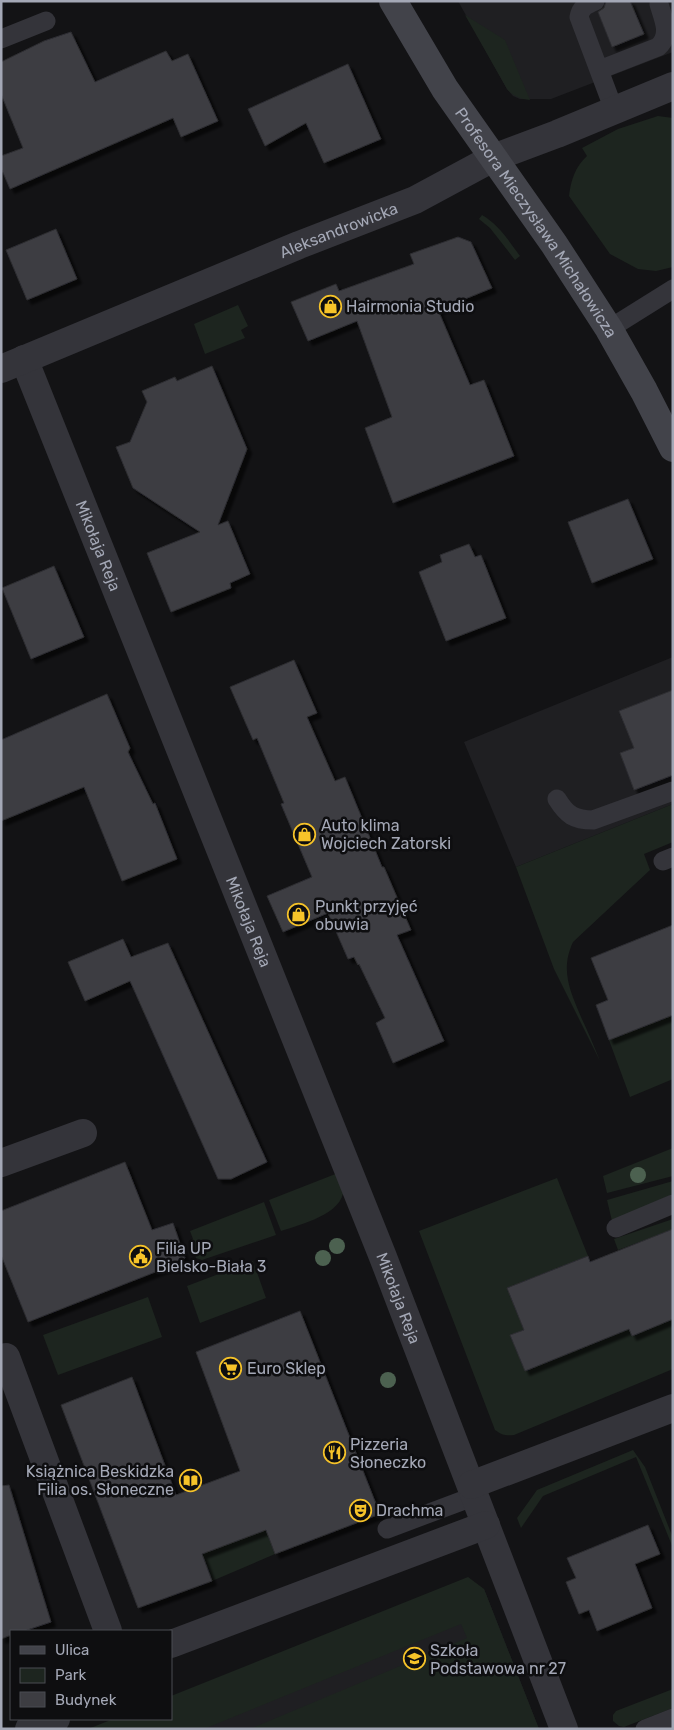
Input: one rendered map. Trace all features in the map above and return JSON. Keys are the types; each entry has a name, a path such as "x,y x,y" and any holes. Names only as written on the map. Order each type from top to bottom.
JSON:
{"street":[{"name":"Profesora Mieczysława Michałowicza","path":"393,1 445,89 554,244 609,329 673,448"},
{"name":"Aleksandrowicka","path":"13,364 299,245 415,200 493,158 673,86"},
{"name":"Mikołaja Reja","path":"13,364 364,1210 564,1729"},
{"path":"1,1163 83,1134"},
{"path":"3,1353 108,1630"},
{"path":"473,1491 673,1408"},
{"path":"172,1644 486,1525"},
{"path":"29,1729 53,1720"}],"lane":[{"path":"595,1 585,5 580,10 579,17 614,110"},
{"path":"599,70 658,47 663,42 666,27 661,2"},
{"path":"1,39 46,21"},
{"path":"609,329 673,289"},
{"path":"557,799 564,810 570,815 580,820 593,820 673,791"},
{"path":"616,1228 673,1204"},
{"path":"387,1529 473,1491"},
{"path":"645,1729 673,1718"}],"shaded area":[{"path":"458,1 673,1 673,52 551,99 520,99 513,96 507,89"},
{"path":"673,657 673,804 516,867 464,742"},
{"name":"Szkoła Podstawowa nr 27","path":"484,1589 539,1729 148,1729"}],"green space":[{"path":"465,15 505,40 530,100 517,97 507,89"},
{"path":"658,116 673,118 673,267 656,271 638,269 610,254 569,196 574,174 587,156 582,148 618,129"},
{"path":"482,215 498,228 520,256 515,260 490,228 479,219"},
{"path":"238,305 248,326 241,330 245,338 205,354 194,324"},
{"path":"673,804 673,842 644,854 650,870 573,942 569,952 567,971 570,989 600,1061 554,969 516,867"},
{"path":"673,1015 673,1079 630,1097 609,1040"},
{"path":"673,1148 673,1176 607,1193 603,1176"},
{"path":"338,1173 343,1184 343,1194 339,1203 322,1216 281,1231 269,1200"},
{"path":"557,1178 588,1256 507,1288 524,1330 510,1335 525,1370 629,1329 632,1335 673,1319 673,1369 514,1435 504,1435 495,1430 419,1231"},
{"path":"673,1181 673,1194 612,1221 607,1200"},
{"path":"264,1202 276,1235 202,1260 196,1258 190,1241 193,1239 190,1231"},
{"path":"673,1219 673,1231 618,1250 614,1239"},
{"path":"253,1261 266,1298 200,1323 187,1286"},
{"path":"148,1297 162,1337 58,1375 43,1335"},
{"path":"633,1450 645,1467 673,1538 673,1548 636,1457 543,1496 521,1528 517,1518 537,1490"},
{"path":"266,1530 275,1554 212,1581 202,1554"},
{"name":"Szkoła Podstawowa nr 27","path":"468,1577 484,1589 539,1729 250,1729 467,1638 461,1624 204,1729 88,1729 110,1720 172,1720 172,1696"},
{"path":"673,1689 673,1708 624,1727 619,1726 613,1721 613,1715 616,1711"}],"building":[{"path":"606,1 630,1 644,34 612,47 598,12 604,8"},
{"path":"71,32 95,82 166,51 172,61 188,54 218,121 181,137 173,118 10,189 1,168 1,156 23,148 1,94 1,62 44,41"},
{"path":"348,64 381,139 324,163 306,123 265,146 248,109"},
{"path":"56,229 77,279 27,300 6,250"},
{"path":"458,237 471,242 492,288 438,310 470,385 484,380 514,456 393,503 365,428 392,417 357,321 308,341 291,302 336,284 339,291 414,264 410,254"},
{"path":"212,366 247,449 218,525 228,521 250,574 230,583 231,588 171,612 147,553 200,532 133,488 116,447 130,442 147,402 142,391 175,377 177,381"},
{"path":"628,499 653,559 592,583 568,522"},
{"path":"469,544 475,557 481,555 506,618 446,641 419,572 442,562 440,555"},
{"path":"54,566 84,637 31,659 2,588"},
{"path":"294,660 317,713 307,717 335,781 345,777 382,867 384,867 411,930 397,935 444,1041 393,1063 376,1023 385,1018 359,964 354,957 348,959 328,913 283,932 267,896 312,877 281,804 284,803 257,738 253,740 230,687"},
{"path":"673,690 673,775 634,790 620,753 634,748 619,711"},
{"path":"107,694 130,748 128,752 153,804 155,803 177,859 122,881 84,787 1,821 1,740"},
{"path":"673,925 673,1015 609,1040 596,1005 608,1000 591,958"},
{"path":"123,939 131,957 168,943 267,1162 231,1179 218,1179 130,981 85,1001 68,962"},
{"path":"125,1162 152,1230 173,1223 185,1258 167,1265 168,1267 28,1322 1,1255 1,1211"},
{"path":"673,1229 673,1319 632,1336 629,1329 525,1371 510,1335 524,1330 507,1288 588,1256 590,1262"},
{"path":"300,1311 380,1514 275,1554 266,1530 202,1554 212,1581 138,1608 61,1405 132,1377 176,1495 240,1471 196,1352"},
{"path":"9,1485 51,1622 27,1630 10,1630 10,1635 1,1639 1,1486"},
{"path":"648,1525 660,1554 635,1564 652,1608 597,1631 589,1610 579,1614 566,1582 576,1578 567,1558"}],"place":[{"name":"Hairmonia Studio","path":"330,306"},
{"name":"Auto klima Wojciech Zatorski","path":"305,834"},
{"name":"Punkt przyjęć obuwia","path":"299,915"},
{"name":"Filia UP Bielsko-Biała 3","path":"140,1257"},
{"name":"Euro Sklep","path":"231,1368"},
{"name":"Pizzeria Słoneczko","path":"334,1453"},
{"name":"Książnica Beskidzka Filia os. Słoneczne","path":"190,1480"},
{"name":"Drachma","path":"360,1510"},
{"name":"Szkoła Podstawowa nr 27","path":"414,1659"}]}
